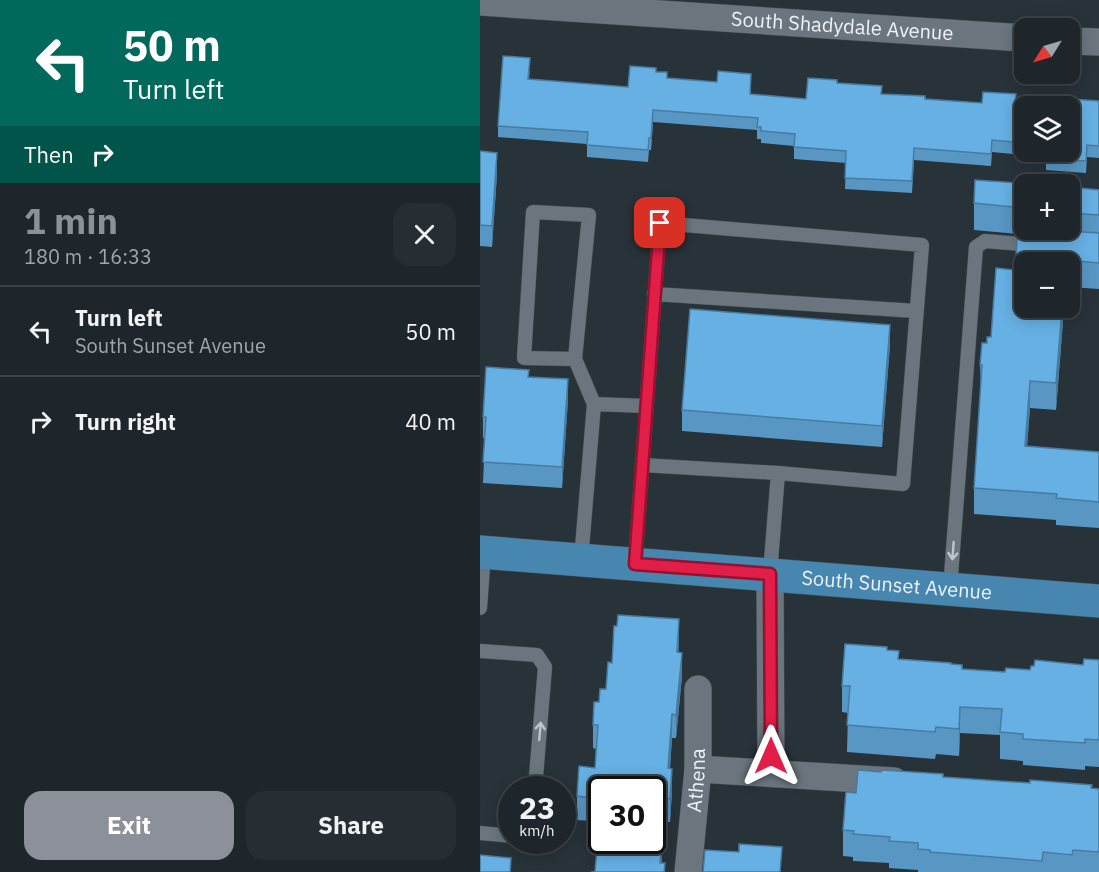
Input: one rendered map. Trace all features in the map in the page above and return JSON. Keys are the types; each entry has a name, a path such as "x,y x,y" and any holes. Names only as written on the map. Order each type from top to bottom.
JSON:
{"main road":[{"name":"South Sunset Avenue","path":"482,553 1099,601"}],"street":[{"name":"South Shadydale Avenue","path":"480,2 1014,37"},
{"path":"1080,41 1099,42"},
{"path":"770,574 771,772"},
{"name":"Athena","path":"688,872 698,769 698,689"},
{"path":"698,769 923,783"}],"lane":[{"path":"575,359 524,358 533,212 589,215 575,359 594,404 581,560"},
{"path":"635,564 654,294 660,223 922,245 903,484 778,473 642,465"},
{"path":"950,589 976,247 985,241 1042,246"},
{"path":"654,294 916,311"},
{"path":"594,404 646,406"},
{"path":"770,574 778,473"},
{"path":"480,608 482,553"},
{"path":"480,651 537,655 545,667 536,776"},
{"path":"480,833 498,835"}],"building":[{"path":"503,56 530,58 528,79 628,87 630,66 656,68 656,72 667,72 667,78 717,82 718,71 751,74 750,94 806,99 808,78 837,80 837,83 882,86 881,94 925,96 925,99 982,103 983,92 1016,94 1014,96 1014,142 992,140 991,154 914,148 912,181 845,178 846,151 794,147 795,134 761,131 761,127 757,127 758,118 653,110 648,150 587,145 588,132 498,126"},
{"path":"1080,100 1099,101 1099,146 1087,145 1086,161 1080,161"},
{"path":"480,151 497,153 492,226 480,225"},
{"path":"975,180 1014,183 1014,207 974,203"},
{"path":"1080,188 1099,190 1099,215 1080,214"},
{"path":"1080,232 1099,233 1099,263 1080,261 1080,252 1016,252 1017,240 1080,240"},
{"path":"996,268 1014,270 1014,318 1061,318 1056,383 1030,381 1025,446 1099,452 1099,502 1056,498 1057,494 974,488 982,343 987,343 987,337 991,337"},
{"path":"690,309 890,325 882,426 682,410"},
{"path":"486,367 529,370 528,377 568,379 562,467 483,462"},
{"path":"618,615 679,619 677,652 682,653 676,715 672,714 668,768 672,769 670,799 666,799 666,776 588,776 588,797 577,796 579,766 595,768 598,725 593,725 594,702 599,702 600,689 606,689 608,662 612,663 614,626 617,626"},
{"path":"845,644 887,647 887,650 899,651 898,659 951,663 962,665 962,669 1005,672 1006,668 1030,670 1035,660 1083,665 1084,659 1099,660 1099,740 1085,739 1085,743 1023,739 1023,734 1000,732 1002,709 960,707 959,729 936,727 935,732 847,725 850,686 842,686"},
{"path":"858,770 943,774 943,777 1030,783 1030,780 1092,785 1091,788 1099,789 1099,852 1073,850 1072,855 1043,852 1042,861 930,852 930,850 918,849 918,843 889,841 890,837 853,834 854,831 843,830 846,792 856,793"},
{"path":"739,844 782,847 780,872 703,872 705,850 739,852"},
{"path":"597,854 661,854 660,863 665,863 664,872 595,872"},
{"path":"480,855 511,858 510,872 480,872"}],"route":[{"path":"660,223 635,564 770,574 771,756"}]}
